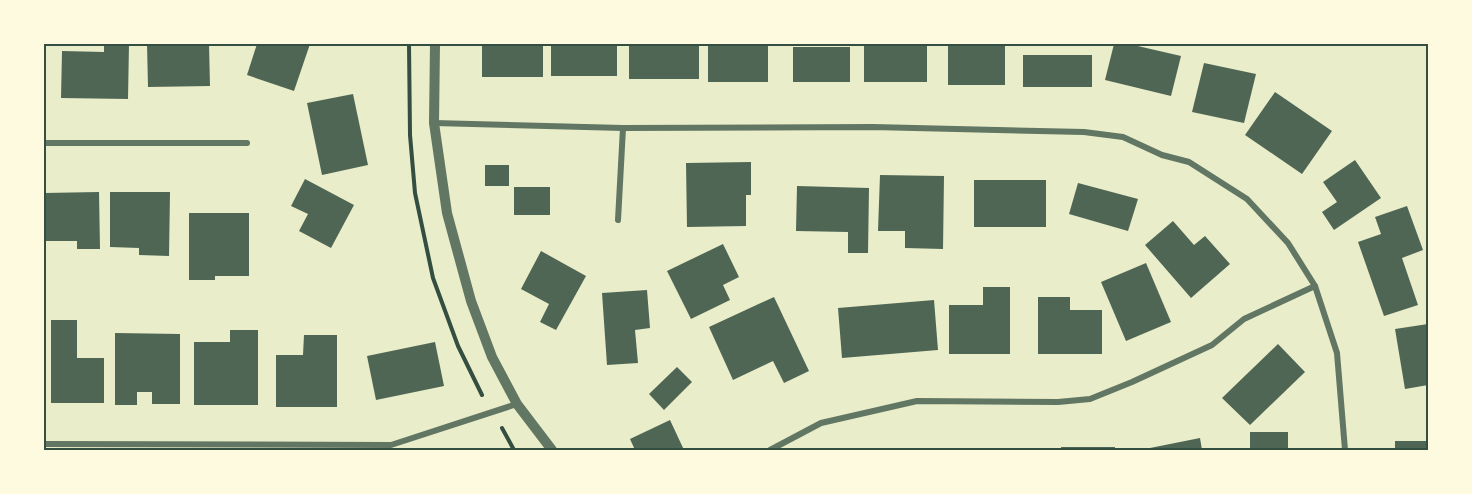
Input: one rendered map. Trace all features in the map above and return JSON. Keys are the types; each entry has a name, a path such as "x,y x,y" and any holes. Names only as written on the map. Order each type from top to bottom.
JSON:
{"street":[{"path":"435,44 434,123 447,213 471,301 492,357 517,404 552,450"},
{"path":"434,123 623,128 873,127 1084,132 1123,137 1162,155 1189,162 1247,199 1288,243 1315,286 1337,353 1345,450"},
{"path":"618,220 623,128"},
{"path":"44,142 248,143"},
{"path":"770,450 821,423 917,400 1058,402 1090,399 1212,345 1244,319 1315,286"},
{"path":"44,444 391,445 517,404"}],"path":[{"path":"409,44 410,135 415,193 433,278 458,346 482,395"},
{"path":"502,428 514,450"}],"building":[{"path":"104,44 129,44 128,99 61,98 62,51 104,52"},
{"path":"147,44 209,44 210,86 148,87"},
{"path":"257,44 310,44 294,91 247,75"},
{"path":"482,44 543,44 543,77 482,77"},
{"path":"551,44 617,44 617,76 551,76"},
{"path":"629,44 699,44 699,79 629,79"},
{"path":"708,44 768,44 768,82 708,82"},
{"path":"864,44 927,44 927,82 864,82"},
{"path":"948,44 1005,44 1005,85 948,85"},
{"path":"1114,44 1129,44 1181,56 1171,96 1105,80"},
{"path":"793,47 850,47 850,82 793,82"},
{"path":"1023,55 1092,55 1092,87 1023,87"},
{"path":"1204,63 1256,74 1244,123 1192,112"},
{"path":"1275,92 1332,131 1302,174 1245,135"},
{"path":"353,94 368,165 322,175 307,103"},
{"path":"1355,160 1381,198 1334,230 1322,212 1337,202 1323,182"},
{"path":"751,162 751,195 746,195 746,226 687,227 686,163"},
{"path":"485,165 509,165 509,186 485,186"},
{"path":"880,175 944,176 943,249 905,248 905,231 878,231"},
{"path":"305,179 354,205 331,248 299,231 308,214 291,206"},
{"path":"974,180 1046,180 1046,227 974,227"},
{"path":"1078,183 1138,199 1128,231 1069,214"},
{"path":"797,186 869,188 868,253 848,253 848,232 796,231"},
{"path":"514,187 550,187 550,215 514,215"},
{"path":"99,192 100,249 77,249 77,241 44,241 44,193"},
{"path":"110,192 170,192 169,256 139,255 139,248 110,247"},
{"path":"1407,206 1423,250 1402,258 1418,305 1384,316 1358,242 1381,234 1375,217"},
{"path":"189,213 249,213 249,276 215,276 215,280 189,280"},
{"path":"1173,221 1194,245 1205,236 1230,264 1191,298 1145,245"},
{"path":"723,244 739,277 723,285 730,300 691,319 667,271"},
{"path":"541,251 586,276 556,330 540,322 549,304 521,289"},
{"path":"1146,263 1171,322 1126,341 1101,282"},
{"path":"983,287 1010,287 1010,354 949,354 949,305 983,305"},
{"path":"647,290 650,328 635,330 638,363 607,365 602,293"},
{"path":"774,297 809,371 784,383 773,361 733,380 709,327"},
{"path":"1038,297 1070,297 1070,310 1102,310 1102,354 1038,354"},
{"path":"934,300 938,350 842,358 838,308"},
{"path":"51,320 77,320 77,358 104,358 104,403 51,403"},
{"path":"1428,324 1428,385 1405,389 1395,329"},
{"path":"230,330 258,330 258,405 194,405 194,342 230,342"},
{"path":"115,333 180,334 180,404 152,404 152,392 137,392 137,405 115,405"},
{"path":"304,335 337,335 337,407 276,407 276,355 303,355"},
{"path":"435,342 444,386 376,400 367,356"},
{"path":"1278,344 1305,372 1250,425 1222,398"},
{"path":"677,367 692,382 664,410 649,394"},
{"path":"670,420 684,450 635,450 630,439"},
{"path":"1250,432 1288,432 1288,450 1250,450"},
{"path":"1200,438 1202,450 1145,450 1145,449"},
{"path":"1395,441 1428,441 1428,450 1395,450"},
{"path":"1061,447 1115,447 1115,450 1061,450"}]}
